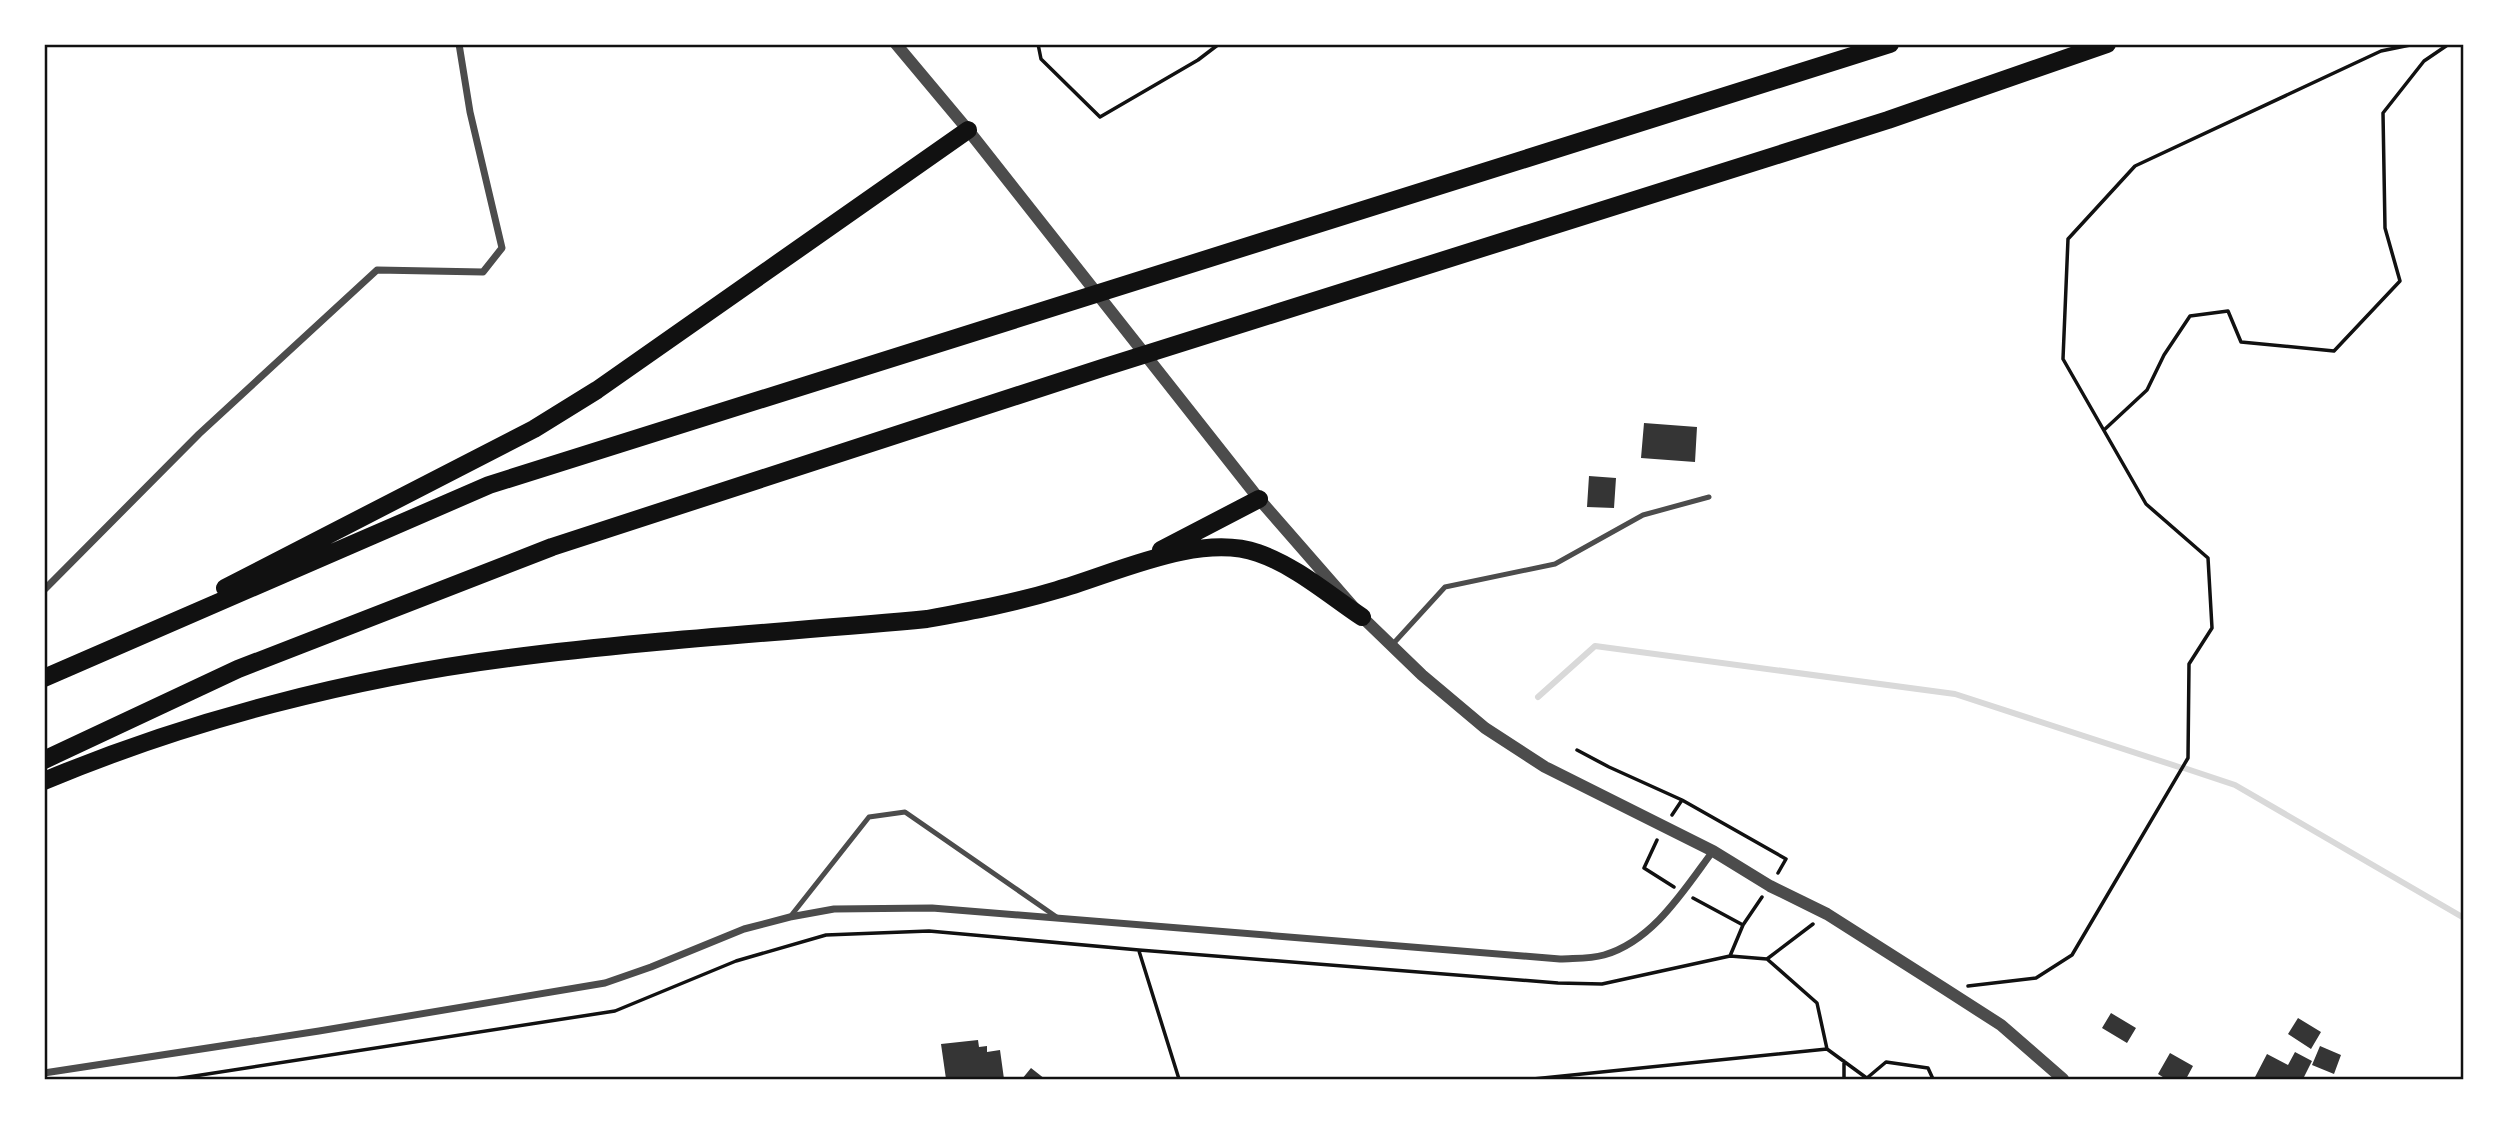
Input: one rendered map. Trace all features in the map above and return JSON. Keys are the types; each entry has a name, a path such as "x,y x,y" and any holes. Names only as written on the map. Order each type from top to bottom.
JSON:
{"highway":[{"path":"44,678 489,485 1890,44"},
{"path":"44,760 238,669 552,547 1102,368 1888,120 2107,44"},
{"path":"149,631 253,572 534,429 597,390 968,130"},
{"path":"1139,562 1259,499"},
{"path":"44,781 152,740 352,685 508,658 927,619 996,607 1059,590 1139,562 1211,546 1256,552 1292,569 1362,617"}],"street":[{"path":"44,590 199,434 377,270 483,272 502,248 470,112 458,44"},
{"path":"896,44 968,130 1259,499 1362,617 1485,728 1545,766 1664,825 1770,886 1826,914 2001,1025 2063,1079"},
{"path":"44,1073 605,983 744,929 834,909 932,908 1560,959 1603,956 1642,937 1683,892 1713,851"}],"lane":[{"path":"1392,645 1445,587 1555,564 1643,515 1709,497"},
{"path":"790,917 869,817 905,812 1058,918"}],"path":[{"path":"1038,44 1041,59 1100,117 1198,60 1219,44"},
{"path":"1945,989 2036,978 2072,955 2188,758 2189,664 2212,628 2208,558 2146,504 2063,359 2068,239 2135,166 2381,51 2415,44"},
{"path":"2104,430 2147,390 2164,355 2190,316 2228,311 2241,342 2334,351 2400,281 2385,228 2384,113 2424,61 2449,44"},
{"path":"1577,750 1682,800 1786,859 1743,925 1730,957"},
{"path":"1682,800 1664,825 1644,868 1743,925"},
{"path":"1768,959 1826,914"},
{"path":"175,1079 615,1012 736,961 826,935 929,931 1558,983 1602,984 1730,957 1768,959 1817,1003 1827,1049 1867,1079 1886,1062 1928,1068 1933,1079"},
{"path":"1139,950 1179,1079"},
{"path":"1534,1079 1827,1049"},
{"path":"1843,1061 1844,1079"}],"building":[{"path":"1644,423 1697,427 1695,462 1641,458"},
{"path":"1589,476 1616,478 1614,508 1587,507"},
{"path":"2111,1013 2136,1028 2127,1043 2102,1028"},
{"path":"2298,1018 2321,1032 2311,1049 2288,1034"},
{"path":"978,1040 979,1047 987,1046 987,1052 1000,1050 1004,1079 946,1079 941,1044"},
{"path":"2320,1046 2341,1055 2334,1074 2312,1065"},
{"path":"2295,1052 2312,1061 2303,1079 2254,1079 2267,1054 2288,1065"},
{"path":"2170,1053 2193,1066 2186,1079 2166,1079 2158,1074"},
{"path":"1031,1068 1045,1079 1022,1079"}],"waterway":[{"path":"1538,697 1595,646 1955,694 2182,768"},
{"path":"2184,768 2235,785 2464,918"}]}
